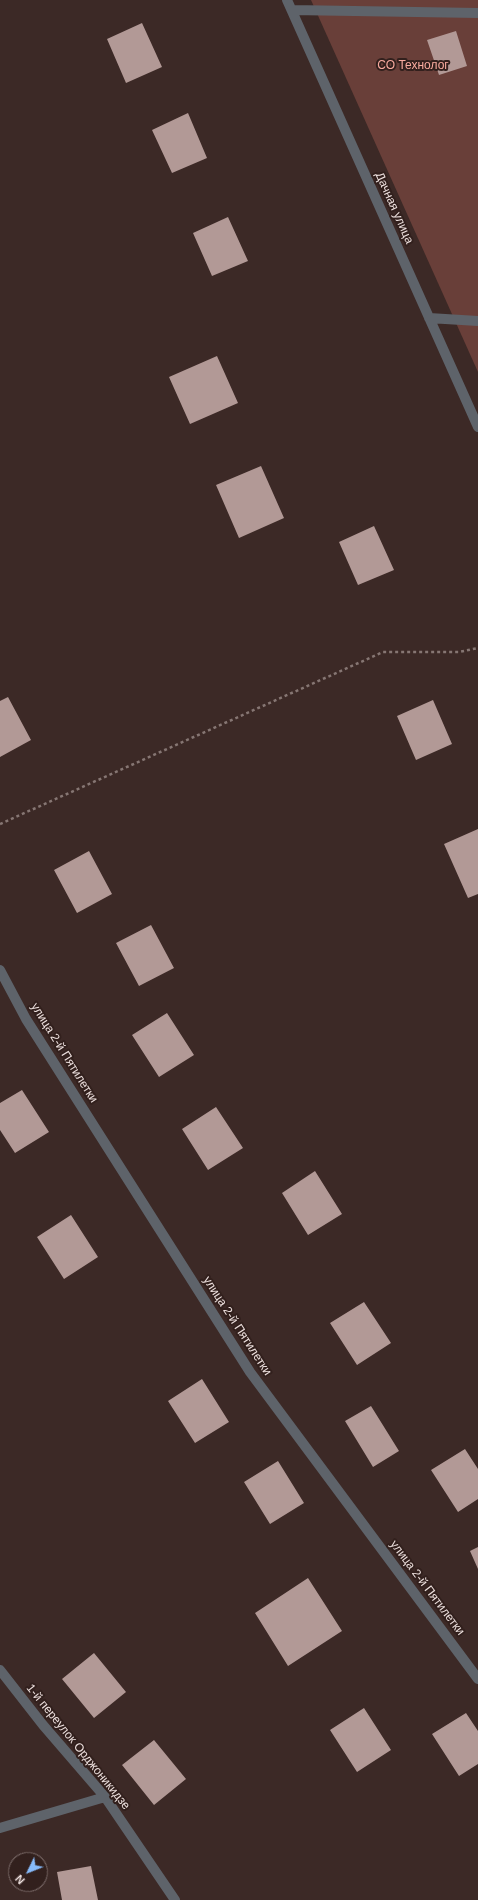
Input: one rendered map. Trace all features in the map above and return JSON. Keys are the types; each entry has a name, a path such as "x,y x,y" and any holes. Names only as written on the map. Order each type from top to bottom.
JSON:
{"street":[{"name":"Дачная улица","path":"287,0 478,427"},
{"path":"292,10 478,13"},
{"path":"429,318 478,321"},
{"name":"улица 2-й Пятилетки","path":"0,970 26,1019 250,1372 478,1679"},
{"name":"1-й переулок Орджоникидзе","path":"0,1670 43,1725 105,1797 176,1900"},
{"path":"0,1828 105,1797"}],"path":[{"path":"0,824 383,652 459,652 478,648"}],"green space":[{"name":"СО Технолог","path":"311,0 478,0 478,372"}],"building":[{"path":"142,23 162,67 126,83 107,39"},
{"path":"456,31 467,66 439,75 427,40"},
{"path":"188,113 207,158 172,173 152,130"},
{"path":"228,217 248,261 212,276 193,233"},
{"path":"217,356 238,403 190,424 169,377"},
{"path":"261,466 284,518 239,538 216,485"},
{"path":"374,526 394,570 358,585 339,542"},
{"path":"8,697 31,740 0,757 0,701"},
{"path":"433,700 452,744 416,760 397,716"},
{"path":"478,829 478,894 468,898 444,844"},
{"path":"89,851 112,894 77,913 54,870"},
{"path":"151,925 174,968 139,986 116,943"},
{"path":"167,1013 194,1055 159,1077 132,1035"},
{"path":"22,1090 49,1132 15,1153 0,1130 0,1103"},
{"path":"216,1107 243,1148 208,1170 182,1129"},
{"path":"315,1171 342,1214 308,1235 282,1193"},
{"path":"71,1215 98,1257 64,1279 37,1237"},
{"path":"364,1302 391,1343 357,1365 330,1323"},
{"path":"202,1379 229,1422 195,1443 168,1401"},
{"path":"371,1406 399,1451 373,1467 345,1421"},
{"path":"465,1449 478,1469 478,1499 458,1512 431,1470"},
{"path":"278,1461 304,1503 270,1524 244,1482"},
{"path":"478,1547 478,1569 470,1551"},
{"path":"308,1578 342,1631 288,1666 255,1613"},
{"path":"94,1653 126,1692 94,1718 62,1679"},
{"path":"364,1708 391,1750 357,1772 330,1730"},
{"path":"466,1713 478,1731 478,1764 459,1776 432,1734"},
{"path":"154,1740 186,1779 154,1805 122,1765"},
{"path":"91,1866 98,1900 62,1900 57,1872"}]}
